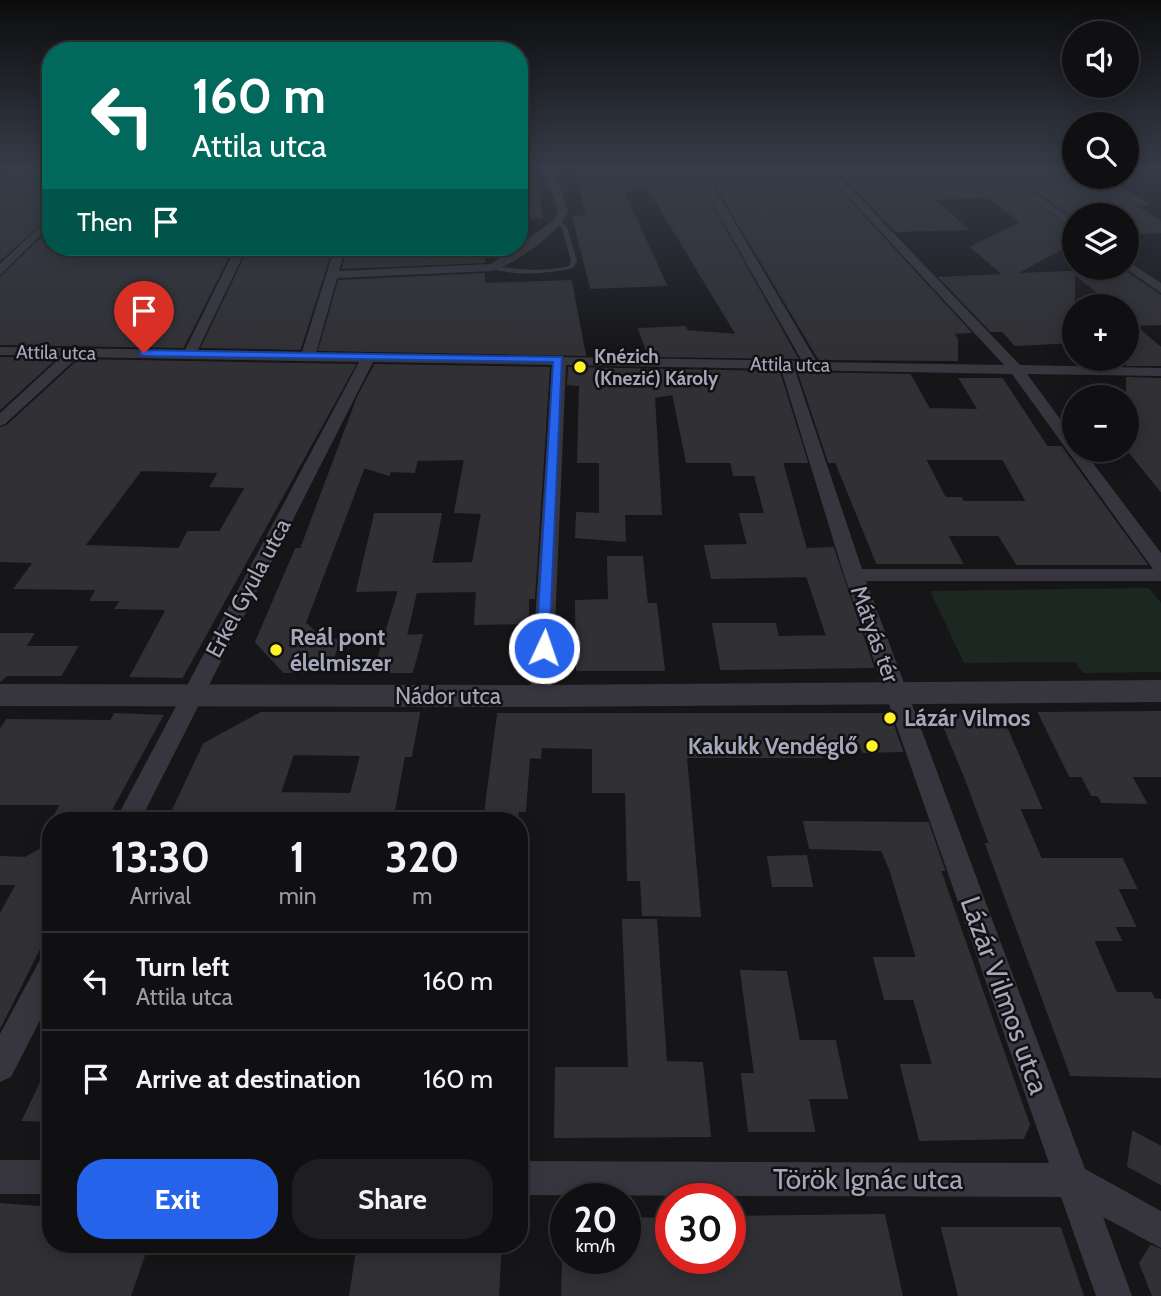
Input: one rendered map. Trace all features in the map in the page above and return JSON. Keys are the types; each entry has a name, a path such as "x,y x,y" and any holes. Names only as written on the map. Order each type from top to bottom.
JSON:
{"street":[{"path":"528,245 552,227"},
{"path":"732,227 811,364"},
{"path":"882,227 1016,369 1062,431"},
{"path":"0,271 42,228"},
{"path":"190,353 238,256"},
{"path":"308,355 337,256"},
{"path":"332,275 491,268 513,256"},
{"path":"1139,273 1161,289"},
{"name":"Attila utca","path":"0,351 786,363 1161,372"},
{"path":"0,421 75,352"},
{"name":"Erkel Gyula utca","path":"132,812 369,356"},
{"path":"541,696 559,359"},
{"path":"786,363 854,575"},
{"path":"1085,462 1161,566"},
{"name":"Mátyás tér","path":"1161,575 854,575 896,693 1161,691"},
{"name":"Nádor utca","path":"0,695 541,696 896,693"},
{"name":"Lázár Vilmos utca","path":"896,693 1114,1296"},
{"path":"0,1066 42,985"},
{"path":"0,1177 42,1177"},
{"name":"Török Ignác utca","path":"528,1178 1071,1180 1161,1230"}],"lane":[{"path":"491,268 558,271 571,267 574,261 564,227"}],"shaded area":[{"path":"1149,588 1161,603 1161,672 1083,673 1075,662 964,663 930,591"}],"building":[{"path":"0,227 36,227 0,260"},
{"path":"576,227 640,227 666,285 591,288"},
{"path":"672,227 724,227 797,358 649,356 639,329 685,327 687,331 737,335"},
{"path":"741,227 873,227 970,332 953,333 957,339 957,360 819,359"},
{"path":"893,227 965,227 967,229 896,231"},
{"path":"1012,227 1062,227 1062,249 1015,274 1062,272 1062,280 1074,280 1074,294 1062,294 1062,343 1015,345 1003,331 991,331 940,278 1004,275 971,247"},
{"path":"1139,227 1161,227 1161,232 1139,233"},
{"path":"42,238 42,256 228,256 183,347 0,344 0,278"},
{"path":"246,256 329,256 300,349 202,347"},
{"path":"346,256 484,256 484,262 343,268"},
{"path":"484,274 484,284 571,281 585,355 319,350 339,281"},
{"path":"1083,280 1138,280 1161,296 1161,324 1139,325 1139,294 1100,294"},
{"path":"1139,329 1161,348 1161,365 1139,365"},
{"path":"0,358 55,359 0,409"},
{"path":"79,360 355,365 182,677 131,676 167,609 116,608 121,600 91,600 97,589 15,588 34,562 0,561 0,428 7,426","holes":["141,470 219,472 211,486 246,487 220,532 188,532 179,549 84,546"]},
{"path":"375,365 549,368 534,598 528,598 528,623 475,624 477,591 416,592 406,636 422,635 412,672 374,672 399,590 357,591 375,514 441,514 431,564 473,563 482,513 455,512 465,459 417,460 414,472 390,471 389,475 364,467 305,623 323,640 339,640 329,671 284,672 256,642 296,549 301,549 358,397"},
{"path":"569,368 779,372 807,462 782,462 806,549 833,548 873,667 721,669 713,624 775,624 778,637 827,636 807,576 712,578 705,546 748,545 740,514 765,514 755,475 734,475 731,462 687,462 673,394 654,397 661,514 624,514 625,541 576,537 577,513 600,514 600,462 578,462 580,385 568,384"},
{"path":"799,373 910,375 929,409 979,410 960,379 1002,379 1047,447 1061,447 1062,462 1072,462 1146,564 1017,564 999,535 947,535 962,563 877,563 836,462 829,462","holes":["925,459 1003,459 1027,502 963,502 961,498 945,498"]},
{"path":"1127,378 1161,379 1161,491 1138,462 1139,385 1127,385"},
{"path":"608,557 642,557 647,604 656,604 664,670 577,670 576,601 609,600"},
{"path":"0,634 33,634 25,647 77,647 61,675 7,675 0,681"},
{"path":"1161,712 1161,776 1131,776 1146,803 1102,802 1098,795 1092,795 1082,776 1070,776 1039,713"},
{"path":"261,713 419,713 411,756 404,756 394,812 172,812 204,744","holes":["293,754 361,755 351,794 280,793"]},
{"path":"1000,713 1041,808 1019,808 1041,859 1122,859 1136,888 1117,888 1135,926 1114,926 1121,940 1093,940 1116,993 1151,993 1154,999 1161,1000 1161,1077 1071,1075 986,844 990,844 939,714"},
{"path":"115,714 162,716 110,812 57,812 61,804 0,804 0,730 7,720 111,721"},
{"path":"498,714 889,714 902,751 863,752 859,742 819,743 822,757 686,757 700,916 643,915 641,880 628,880 626,792 593,792 593,748 541,747 540,758 529,757 525,811 485,812"},
{"path":"804,822 928,823 944,870 940,870 1029,1125 1023,1138 920,1140 901,1065 933,1065 914,999 885,999 874,958 917,958 890,869 882,850 810,848"},
{"path":"42,849 42,943 0,1027 0,915 17,884 0,884 0,857 25,858"},
{"path":"806,856 812,886 773,886 768,857"},
{"path":"623,920 656,920 666,1062 702,1063 710,1136 555,1137 556,1068 629,1068"},
{"path":"741,971 786,972 799,1041 835,1041 847,1098 808,1098 814,1131 749,1131 742,1074 755,1074"},
{"path":"42,1081 42,1121 23,1120"},
{"path":"1133,1132 1161,1147 1161,1184 1128,1166"},
{"path":"0,1204 42,1207 42,1253 145,1253 130,1296 0,1296"},
{"path":"884,1215 902,1296 562,1296 563,1274 641,1274 641,1218 655,1219 655,1274 746,1274 746,1217"},
{"path":"942,1228 1060,1228 1083,1296 959,1296"},
{"path":"1151,1246 1161,1250 1161,1296 1153,1296 1140,1263"},
{"path":"357,1253 500,1253 498,1296 350,1296"}],"place":[{"name":"Knézich (Knezić) Károly","path":"580,367"},
{"name":"Reál pont élelmiszer","path":"276,650"},
{"name":"Lázár Vilmos","path":"890,718"},
{"name":"Kakukk Vendéglő","path":"872,746"}],"route":[{"path":"144,353 559,359 544,648"}]}
